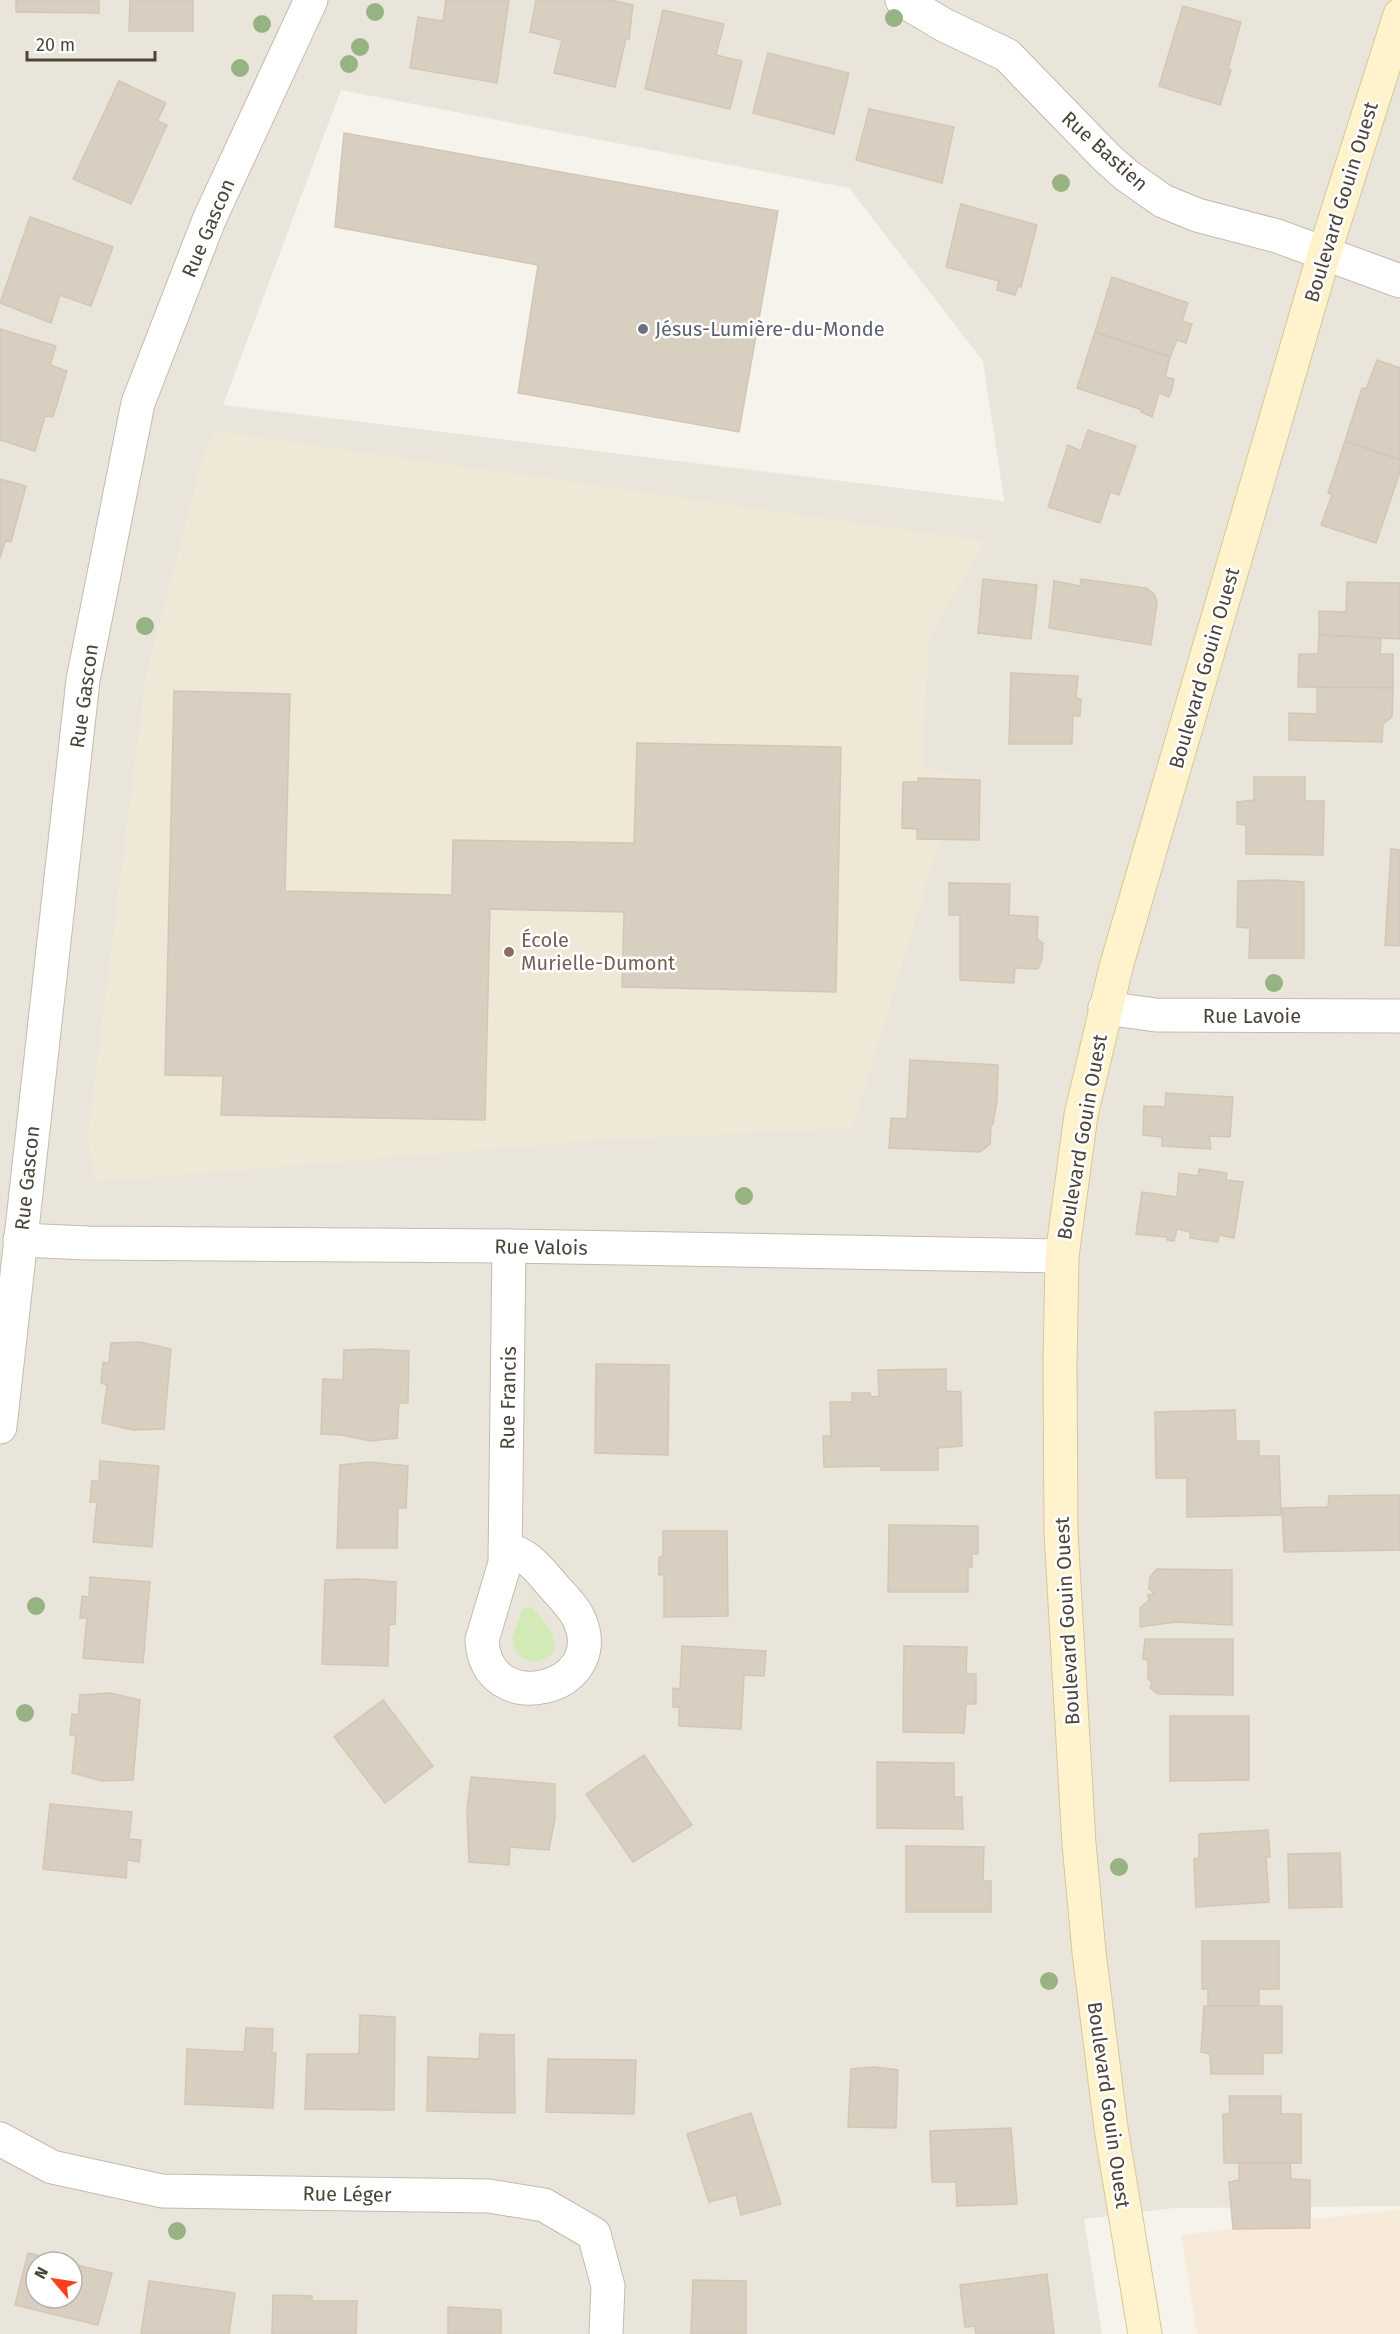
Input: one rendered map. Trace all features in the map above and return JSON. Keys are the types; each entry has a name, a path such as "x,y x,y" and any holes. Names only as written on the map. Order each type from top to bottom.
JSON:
{"street":[{"name":"Rue Gascon","path":"0,1427 83,680 138,403 209,220 311,0"},
{"name":"Rue Bastien","path":"902,0 944,25 1007,56 1107,158 1126,175 1163,201 1197,215 1277,236 1400,281"},
{"name":"Boulevard Gouin Ouest","path":"1145,2334 1111,2128 1083,1888 1061,1533 1060,1307 1062,1256 1081,1115 1105,1008 1324,254 1400,15"},
{"name":"Rue Lavoie","path":"1105,1008 1156,1015 1400,1016"},
{"name":"Rue Valois","path":"20,1240 100,1244 509,1246 1062,1256"},
{"name":"Rue Francis","path":"506,1550 509,1246"},
{"name":"Rue Léger","path":"0,2139 52,2167 162,2191 489,2196 544,2205 594,2234 608,2286 606,2334"}],"shaded area":[{"path":"0,0 1400,0 1400,2206 1175,2208 1084,2219 1102,2334 0,2334","holes":["341,90 849,188 983,361 1004,501 223,405","206,447 984,542 928,638 922,766 958,777 852,1127 601,1140 88,1139 146,680"]},
{"name":"École Murielle-Dumont","path":"215,431 985,541 928,638 922,766 959,777 852,1128 601,1140 95,1182 88,1139 146,680 206,447"},
{"path":"1400,2209 1400,2334 1197,2334 1181,2235"}],"green space":[{"path":"532,1607 550,1631 555,1647 552,1654 544,1659 531,1662 517,1654 512,1638 523,1608"}],"building":[{"path":"16,0 99,0 99,13 16,12"},
{"path":"130,0 193,0 193,31 129,31"},
{"path":"446,0 509,0 497,83 410,68 418,17 443,21"},
{"path":"536,0 611,0 633,5 629,39 626,38 615,87 554,73 562,40 530,32"},
{"path":"1183,6 1241,22 1228,69 1231,70 1220,105 1159,86"},
{"path":"663,10 724,24 716,55 742,61 730,109 645,89"},
{"path":"768,53 849,73 834,134 753,113"},
{"path":"119,81 166,103 157,121 167,125 131,204 73,179"},
{"path":"869,109 954,127 942,183 856,160"},
{"name":"Jésus-Lumière-du-Monde","path":"344,133 778,211 739,432 518,393 538,265 335,227"},
{"path":"961,204 1037,225 1021,287 1018,286 1015,295 997,290 999,281 946,267"},
{"path":"30,217 113,247 91,306 60,295 51,323 0,303"},
{"path":"1112,277 1188,303 1182,321 1192,324 1186,343 1177,340 1170,357 1095,332"},
{"path":"0,329 56,346 50,365 67,371 53,417 45,416 35,451 0,440"},
{"path":"1095,332 1170,357 1165,377 1174,379 1172,389 1169,397 1159,393 1152,417 1141,412 1142,410 1077,388"},
{"path":"1377,360 1400,368 1400,460 1345,441 1362,388 1366,389"},
{"path":"1088,430 1136,446 1119,495 1110,492 1100,523 1048,507 1068,445 1081,451"},
{"path":"1345,441 1400,460 1400,472 1376,543 1321,525 1332,495 1328,493"},
{"path":"0,479 26,486 11,542 5,541 0,558"},
{"path":"983,579 1037,585 1031,639 978,633"},
{"path":"1081,579 1146,588 1154,594 1157,602 1151,645 1049,628 1054,581 1080,586"},
{"path":"1347,582 1400,583 1400,639 1319,635 1319,611 1346,612"},
{"path":"1319,635 1381,638 1380,654 1393,654 1393,688 1298,687 1299,654 1318,654"},
{"path":"1011,673 1078,676 1076,698 1081,699 1080,716 1073,716 1072,744 1009,744"},
{"path":"1317,687 1393,688 1392,717 1383,724 1382,742 1289,740 1289,713 1317,714"},
{"path":"174,691 290,694 285,891 452,895 453,840 634,843 637,743 841,747 836,992 622,987 624,912 490,909 485,1120 221,1115 223,1076 165,1075"},
{"path":"1254,777 1305,777 1305,801 1324,801 1323,855 1246,854 1246,825 1237,824 1237,802 1254,800"},
{"path":"918,778 980,780 979,840 917,839 917,829 902,828 903,782 918,782"},
{"path":"1391,849 1400,850 1400,946 1385,945"},
{"path":"1238,881 1304,882 1304,958 1249,958 1250,928 1237,927"},
{"path":"949,883 1010,884 1009,915 1038,917 1037,939 1043,943 1042,959 1038,969 1015,968 1014,983 960,980 960,915 949,915"},
{"path":"910,1060 998,1065 997,1100 991,1125 990,1144 980,1152 889,1148 891,1118 907,1119"},
{"path":"1166,1093 1233,1097 1230,1137 1209,1136 1211,1149 1162,1146 1162,1137 1143,1135 1144,1106 1165,1107"},
{"path":"1199,1169 1227,1173 1226,1180 1243,1182 1234,1238 1219,1235 1218,1242 1190,1238 1190,1232 1177,1229 1174,1241 1167,1240 1167,1237 1136,1234 1142,1192 1177,1197 1179,1173 1198,1176"},
{"path":"140,1342 171,1349 164,1429 133,1430 102,1423 107,1385 101,1383 103,1362 109,1363 111,1343"},
{"path":"344,1350 409,1351 408,1403 399,1403 397,1438 370,1441 342,1435 321,1434 323,1379 343,1380"},
{"path":"596,1364 669,1365 668,1455 595,1453"},
{"path":"946,1369 946,1391 961,1392 962,1446 938,1448 938,1470 881,1470 881,1466 824,1467 823,1436 831,1436 830,1402 852,1402 852,1393 870,1393 871,1397 879,1396 878,1370"},
{"path":"1235,1410 1236,1441 1259,1441 1259,1456 1279,1456 1281,1515 1187,1517 1187,1478 1156,1478 1155,1412"},
{"path":"100,1461 159,1466 152,1547 93,1542 97,1502 90,1502 92,1481 99,1481"},
{"path":"370,1462 408,1466 406,1508 398,1508 397,1548 337,1548 340,1465"},
{"path":"1400,1495 1400,1550 1284,1552 1282,1508 1328,1507 1329,1496"},
{"path":"889,1525 978,1526 978,1554 972,1554 972,1567 968,1567 968,1592 888,1592"},
{"path":"663,1531 727,1531 728,1616 664,1617 664,1574 659,1575 659,1557 663,1556"},
{"path":"1157,1569 1232,1570 1232,1625 1176,1622 1140,1627 1140,1608 1149,1600 1148,1595 1155,1594 1149,1589 1150,1577"},
{"path":"90,1577 150,1582 143,1663 83,1658 87,1618 80,1618 82,1596 89,1597"},
{"path":"359,1579 396,1582 395,1624 389,1625 388,1666 322,1664 325,1580"},
{"path":"1145,1639 1233,1639 1233,1695 1158,1694 1150,1688 1152,1681 1148,1679 1148,1660 1143,1659"},
{"path":"682,1646 766,1651 764,1676 744,1675 741,1729 679,1726 679,1707 673,1707 673,1688 680,1689"},
{"path":"904,1646 967,1647 966,1674 976,1674 976,1704 966,1704 964,1733 903,1732"},
{"path":"110,1693 140,1700 133,1780 102,1781 72,1773 76,1736 70,1735 72,1714 78,1715 80,1695"},
{"path":"383,1700 433,1766 385,1803 334,1737"},
{"path":"1170,1716 1249,1716 1249,1780 1170,1781"},
{"path":"644,1755 692,1825 633,1862 586,1794"},
{"path":"877,1762 954,1763 954,1797 962,1797 963,1829 877,1828"},
{"path":"471,1777 555,1784 555,1818 549,1850 510,1847 509,1865 469,1862 467,1811"},
{"path":"50,1804 132,1812 129,1839 141,1840 139,1862 127,1860 126,1878 43,1869"},
{"path":"1268,1830 1270,1857 1266,1857 1269,1902 1196,1907 1194,1859 1199,1858 1199,1834"},
{"path":"906,1846 984,1847 983,1881 991,1881 991,1912 906,1912"},
{"path":"1340,1853 1342,1907 1289,1908 1288,1854"},
{"path":"1202,1941 1279,1941 1279,1989 1259,1989 1259,2006 1208,2006 1208,1989 1202,1989"},
{"path":"1204,2006 1282,2006 1282,2053 1263,2053 1263,2074 1211,2074 1210,2054 1201,2052"},
{"path":"360,2015 395,2017 394,2110 305,2109 307,2054 359,2054"},
{"path":"246,2028 273,2029 272,2053 276,2053 273,2108 185,2104 187,2049 244,2052"},
{"path":"480,2034 514,2035 515,2113 427,2111 428,2057 479,2059"},
{"path":"548,2059 636,2060 634,2114 546,2112"},
{"path":"874,2067 898,2070 896,2128 848,2127 851,2069"},
{"path":"1229,2096 1281,2096 1281,2114 1301,2114 1301,2163 1224,2163 1223,2114 1230,2114"},
{"path":"751,2113 781,2204 741,2215 736,2195 709,2202 687,2134"},
{"path":"1011,2128 1017,2204 957,2206 956,2182 932,2182 930,2131"},
{"path":"1239,2163 1290,2163 1291,2179 1310,2180 1310,2228 1233,2229 1229,2182 1239,2180"},
{"path":"84,2267 112,2273 98,2325 36,2310 84,2310"},
{"path":"24,2269 24,2307 15,2305"},
{"path":"1047,2274 1054,2334 976,2334 975,2326 965,2327 960,2285"},
{"path":"693,2280 746,2281 746,2334 691,2334"},
{"path":"149,2281 235,2293 229,2334 141,2334"},
{"path":"273,2295 312,2296 312,2301 357,2301 356,2334 272,2334"},
{"path":"448,2307 501,2310 501,2334 448,2334"}],"place":[{"name":"Jésus-Lumière-du-Monde","path":"643,329"},
{"name":"École Murielle-Dumont","path":"509,952"}]}
